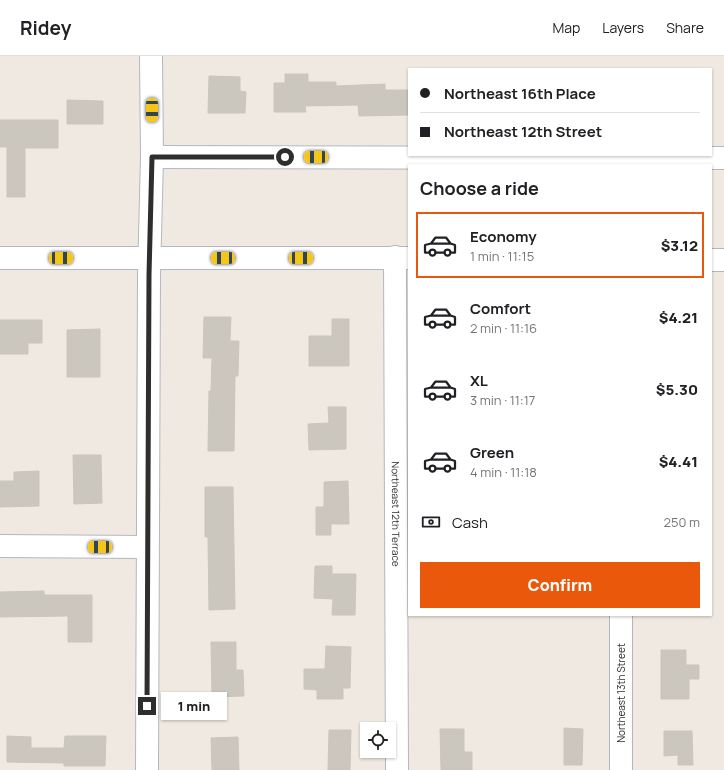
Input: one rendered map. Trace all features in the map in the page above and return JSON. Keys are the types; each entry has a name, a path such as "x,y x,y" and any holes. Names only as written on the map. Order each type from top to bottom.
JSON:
{"street":[{"path":"147,770 149,258 152,157 151,56"},
{"path":"152,157 724,158"},
{"path":"0,258 402,258"},
{"name":"Northeast 12th Terrace","path":"397,770 402,258"},
{"path":"712,260 724,260"},
{"path":"0,546 147,547"},
{"name":"Northeast 13th Street","path":"621,616 621,770"}],"building":[{"path":"285,74 308,74 308,82 336,82 336,86 385,84 385,90 408,90 408,115 359,116 358,105 305,106 306,112 274,112 274,83 285,83"},
{"path":"209,76 240,77 240,91 246,92 245,113 208,113"},
{"path":"67,100 103,101 103,124 67,124"},
{"path":"0,120 58,120 58,148 25,148 25,197 7,197 7,147 0,147"},
{"path":"204,317 231,317 230,341 239,341 238,376 235,376 234,451 208,451 209,391 211,391 212,358 203,358"},
{"path":"332,319 349,319 349,366 309,366 309,336 332,336"},
{"path":"0,320 42,320 42,343 28,343 28,354 0,354"},
{"path":"100,329 100,377 67,377 67,330"},
{"path":"328,407 346,407 346,449 309,450 308,424 329,423"},
{"path":"73,455 101,455 102,503 74,504"},
{"path":"39,471 39,506 0,507 0,481 14,481 14,472"},
{"path":"348,481 349,524 331,524 331,535 316,535 316,507 324,507 324,482"},
{"path":"205,487 233,487 235,609 209,610 208,537 205,537"},
{"path":"315,566 332,566 332,574 356,574 355,615 332,615 333,599 314,598"},
{"path":"44,591 44,595 92,595 92,642 68,642 68,616 0,617 0,592"},
{"path":"211,642 236,642 236,670 243,670 244,696 212,697"},
{"path":"326,646 351,647 350,688 343,688 343,699 317,699 317,690 304,689 304,669 325,669"},
{"path":"661,650 686,650 686,665 699,665 699,679 689,679 689,699 661,699"},
{"path":"564,728 583,729 582,765 564,765"},
{"path":"440,729 464,729 464,752 472,752 472,770 441,770"},
{"path":"329,730 351,730 350,770 328,770"},
{"path":"664,731 692,731 693,765 678,765 678,755 664,756"},
{"path":"7,736 31,737 31,748 64,748 65,736 106,736 105,766 64,766 64,763 7,762"},
{"path":"238,737 239,770 212,770 211,738"}],"route":[{"path":"147,706 149,275 152,157 285,157"}]}
